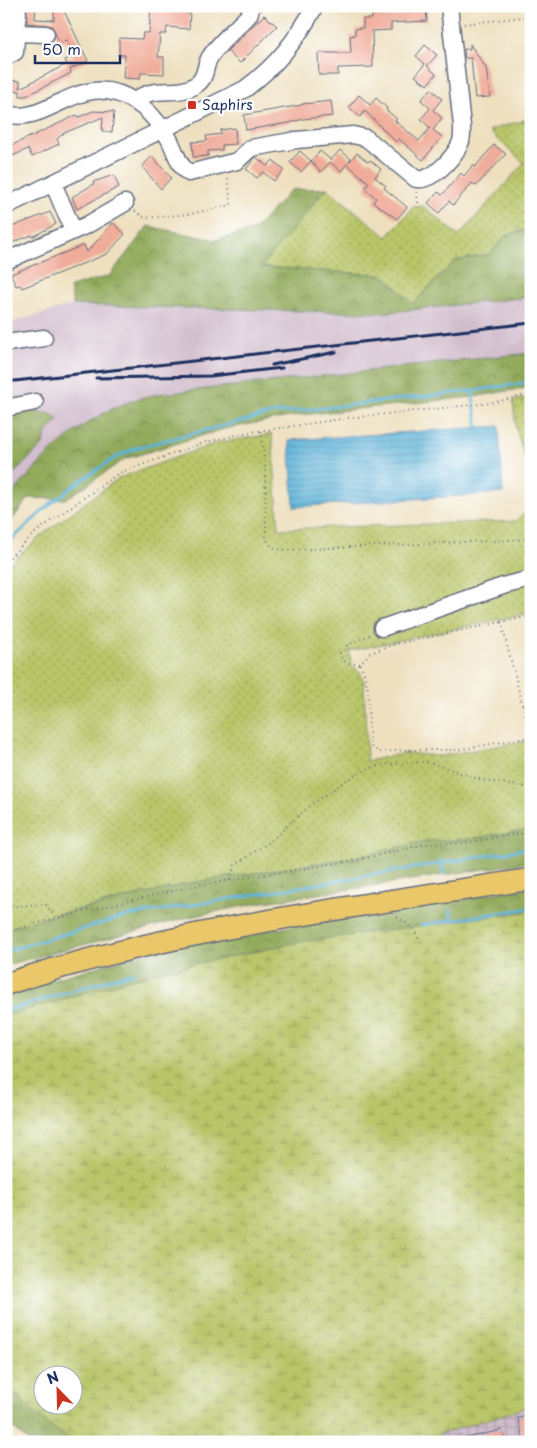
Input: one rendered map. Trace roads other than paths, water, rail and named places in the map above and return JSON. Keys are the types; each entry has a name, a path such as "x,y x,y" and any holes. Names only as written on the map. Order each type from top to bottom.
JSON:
{"main road":[{"path":"6,984 164,940 531,879"}],"street":[{"path":"136,101 146,94 186,89 197,85 204,78 210,57 249,15 252,6"},
{"path":"6,206 225,100 262,76 286,52 315,6"},
{"path":"6,114 21,117 33,115 71,96 88,91 110,92 136,101 147,110 162,130 184,169 189,173 237,161 251,148 259,146 325,136 360,136 366,138 416,179 422,181 436,174 459,146 462,139 449,6"},
{"path":"6,57 15,52 18,12"},
{"path":"17,34 46,34"},
{"path":"53,183 74,230"},
{"path":"6,262 57,240 125,203"},
{"path":"6,343 44,338"},
{"path":"6,408 36,402"},
{"path":"382,628 506,585 531,580"}],"water":[{"path":"499,426 503,493 294,507 289,440"}],"waterway":[{"path":"6,545 49,505 83,479 118,456 139,447 270,414 472,391 531,382"},
{"path":"472,391 478,427"},
{"path":"6,951 127,916 531,848"},
{"path":"442,861 444,874"},
{"path":"421,925 531,908"},
{"path":"450,909 452,920"},
{"path":"6,1011 134,972"}],"railway":[{"path":"6,382 531,323"},
{"path":"272,365 336,352"},
{"path":"96,378 210,376 282,368"}],"place":[{"name":"Saphirs","path":"192,105"}]}
